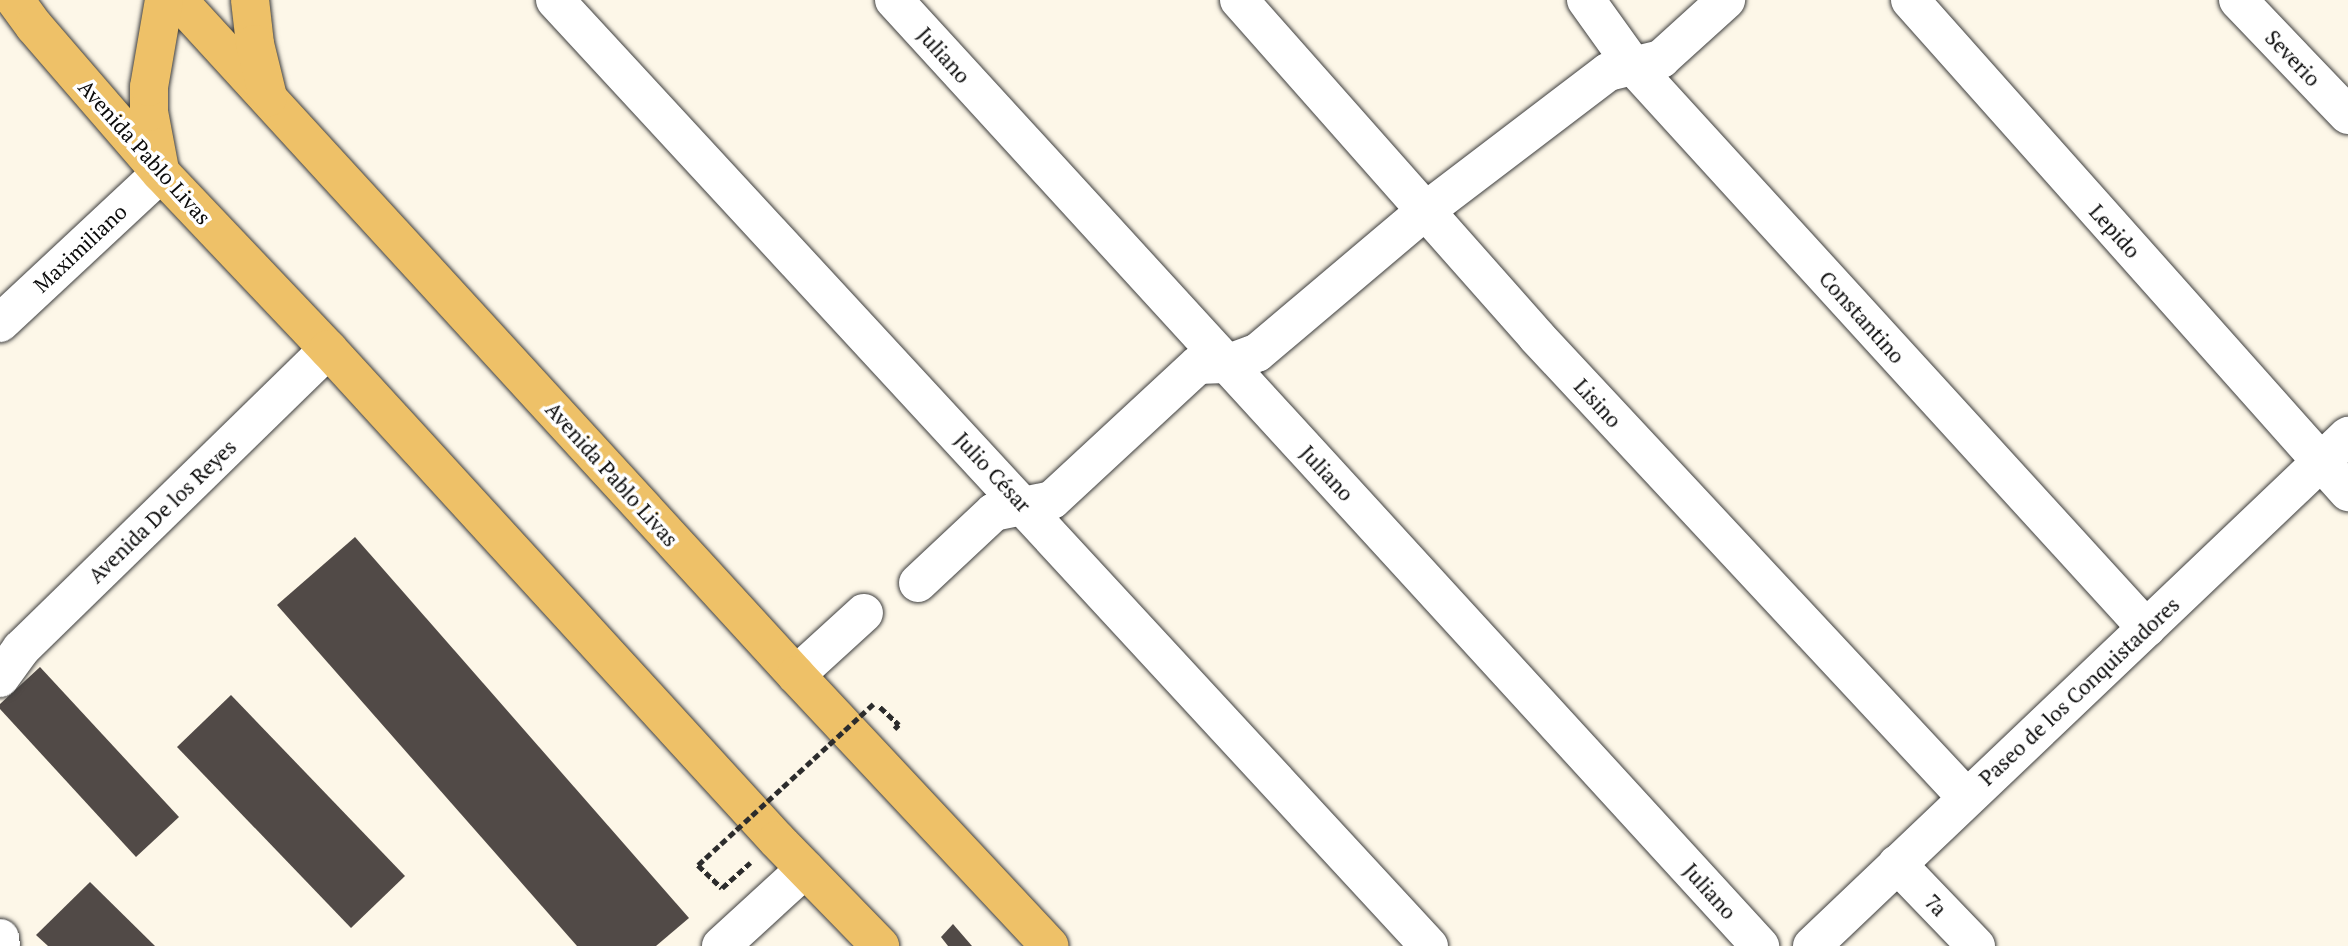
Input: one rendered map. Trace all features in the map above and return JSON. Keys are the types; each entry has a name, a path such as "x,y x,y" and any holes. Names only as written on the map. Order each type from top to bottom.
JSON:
{"main road":[{"name":"Avenida Pablo Livas","path":"15,0 34,26 161,173 328,349 805,869 880,946"},
{"path":"161,173 149,112 149,87 164,0"},
{"name":"Avenida Pablo Livas","path":"178,0 796,675 1050,946"},
{"path":"250,0 255,44 268,99"}],"street":[{"name":"Julio César","path":"555,0 1429,946"},
{"name":"Juliano","path":"894,0 1760,946"},
{"name":"Constantino","path":"1587,0 1634,67 2146,628"},
{"path":"918,583 994,512 1052,500 1198,365 1226,363 1256,353 1424,212 1608,72 1661,59 1726,0"},
{"name":"Lepido","path":"1910,0 2348,492"},
{"name":"Severio","path":"2238,0 2348,115"},
{"name":"Lisino","path":"1247,5 1424,212 1688,501 1966,797"},
{"name":"Maximiliano","path":"0,323 161,173"},
{"name":"Avenida De los Reyes","path":"0,678 21,649 328,349"},
{"name":"Paseo de los Conquistadores","path":"1812,946 2348,436"},
{"path":"796,675 864,613"},
{"name":"7a","path":"1897,864 1976,946"},
{"path":"722,946 805,869"},
{"path":"0,938 1,946"}],"path":[{"path":"722,888 698,865 875,702 899,725"}],"building":[{"path":"355,537 689,918 656,946 577,946 277,605"},
{"path":"40,667 179,817 136,857 0,709 0,704"},
{"path":"231,695 405,876 351,928 177,747"},
{"path":"90,882 155,946 48,946 36,935"},
{"path":"953,924 972,946 948,946 941,937"}]}
